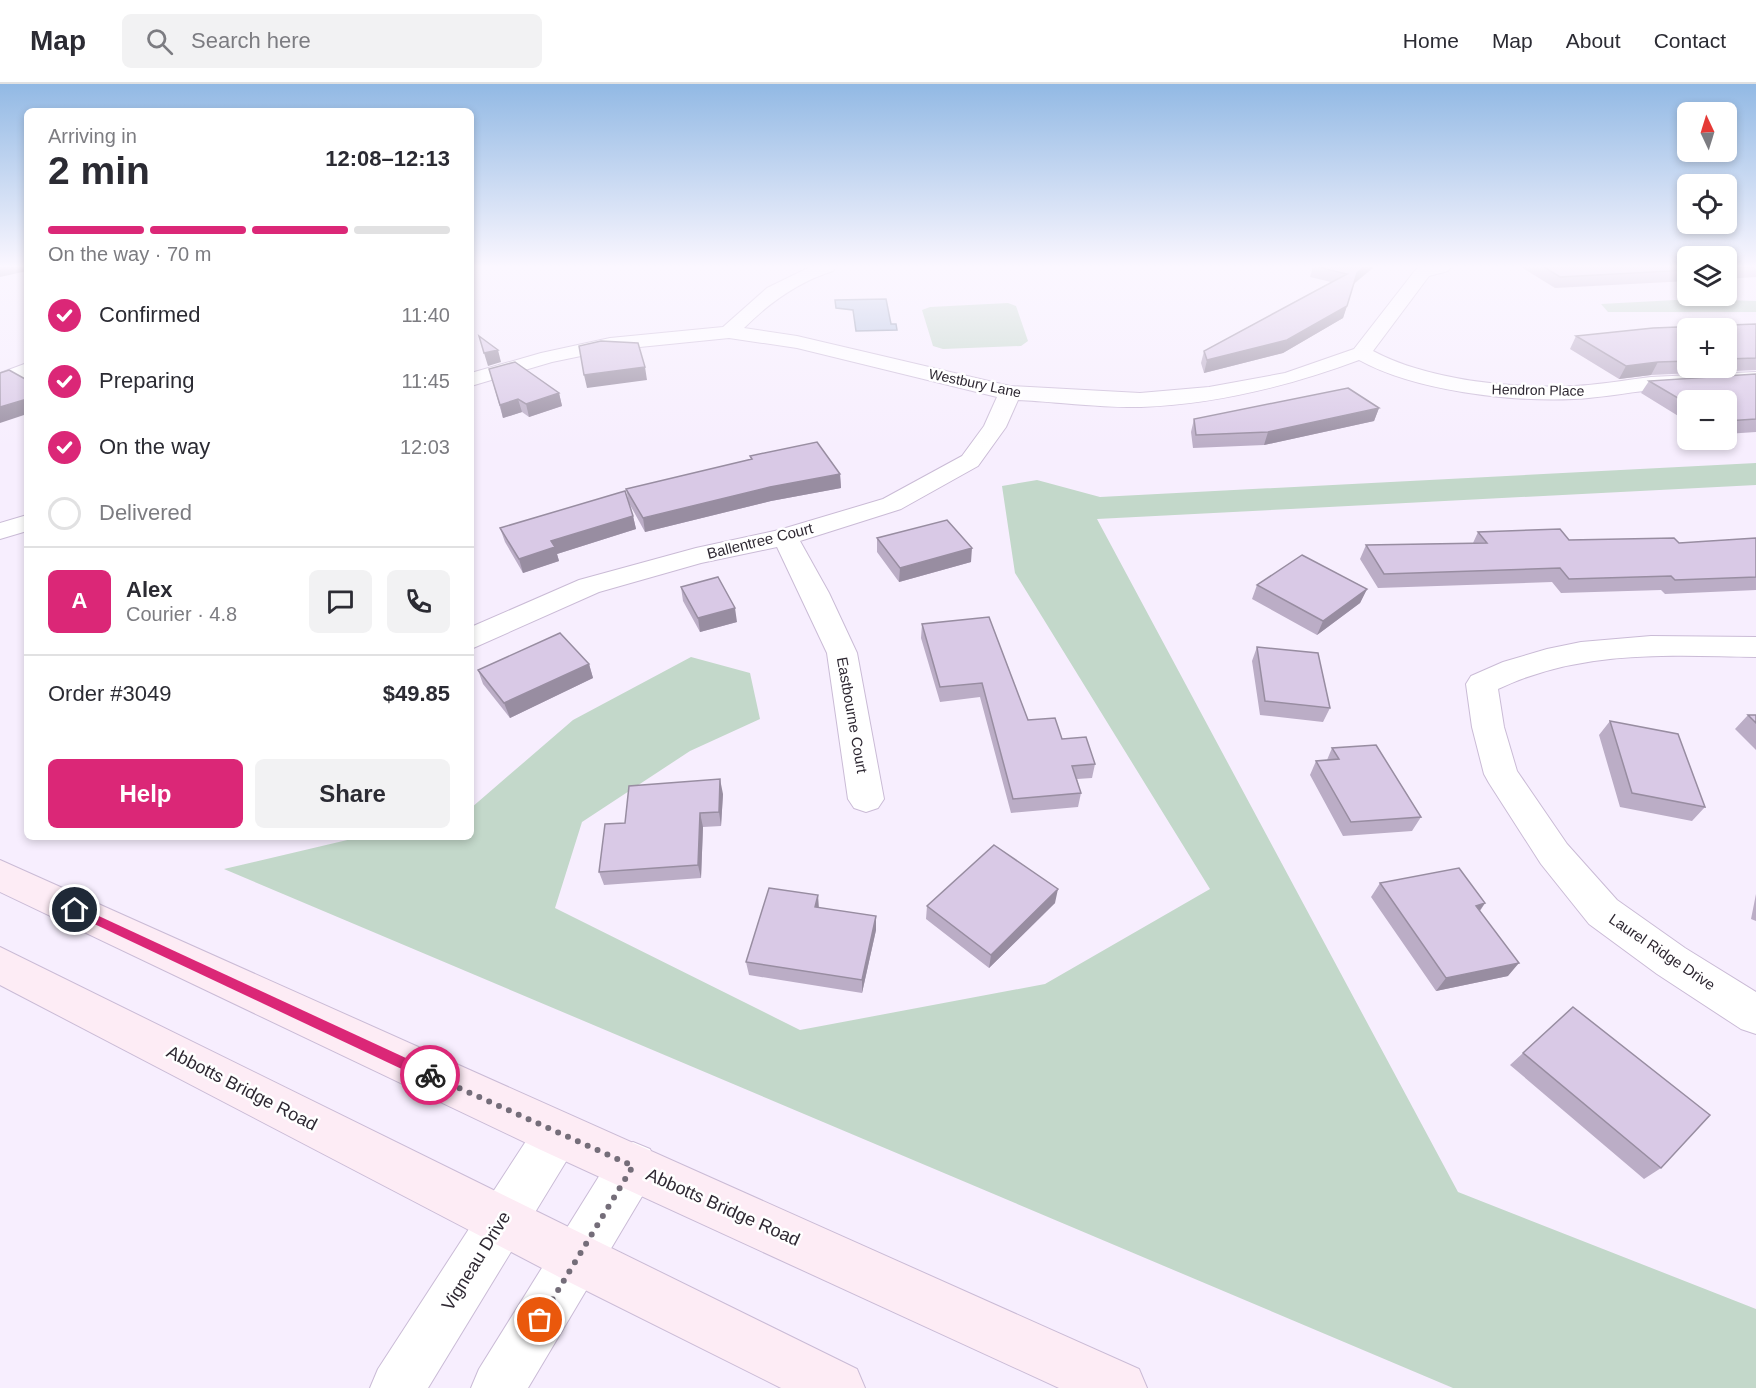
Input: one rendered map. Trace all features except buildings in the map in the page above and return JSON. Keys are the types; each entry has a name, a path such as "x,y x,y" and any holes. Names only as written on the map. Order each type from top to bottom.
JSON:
{"main road":[{"name":"Abbotts Bridge Road","path":"0,874 556,1134 633,1166 1120,1388"},
{"name":"Abbotts Bridge Road","path":"0,965 577,1259 838,1388"}],"street":[{"path":"729,332 733,328"},
{"path":"1361,353 1380,328"},
{"name":"Westbury Lane","path":"474,379 548,357 610,344 729,332 797,342 1010,393 1140,400 1209,394 1290,378 1361,353"},
{"name":"Hendron Place","path":"1361,353 1383,365 1428,380 1491,389 1573,393 1650,384 1756,378"},
{"path":"0,381 24,370"},
{"name":"Ballentree Court","path":"474,638 589,586 696,556 784,537 892,504 970,461 995,427 1010,393"},
{"path":"0,531 24,524"},
{"name":"Eastbourne Court","path":"784,537 815,593 842,653 866,799"},
{"name":"Laurel Ridge Drive","path":"1756,647 1623,646 1554,657 1508,669 1482,684 1488,727 1501,774 1554,854 1603,912 1671,961 1756,1015"},
{"name":"Vigneau Drive","path":"397,1388 556,1134"},
{"path":"498,1388 633,1166"}],"green space":[{"path":"927,328 1023,328 1028,341 1021,346 943,349 933,346"},
{"path":"1756,463 1756,485 1097,519 1458,1192 1756,1309 1756,1388 1453,1388 224,869 347,840 474,840 474,805 573,720 691,657 750,673 760,719 690,751 582,822 555,908 800,1030 1045,984 1210,889 1015,573 1002,486 1037,480 1100,497"}],"water":[{"path":"856,328 897,328 897,330 856,331"}],"way so far":[{"path":"430,1075 556,1134 633,1166 540,1320"}],"route":[{"path":"75,910 430,1075"}]}
